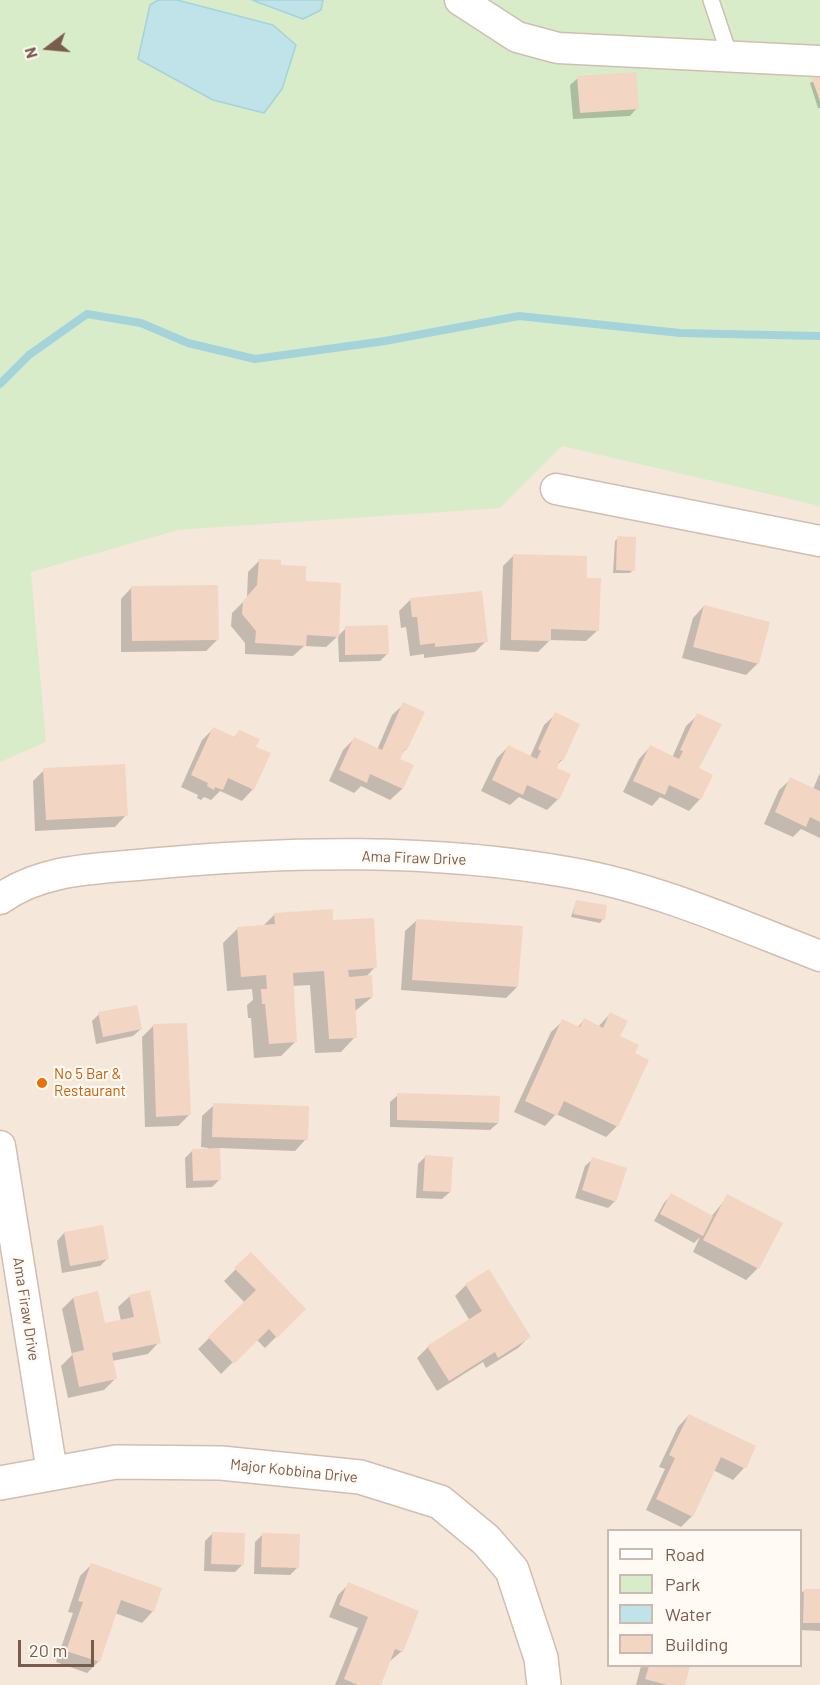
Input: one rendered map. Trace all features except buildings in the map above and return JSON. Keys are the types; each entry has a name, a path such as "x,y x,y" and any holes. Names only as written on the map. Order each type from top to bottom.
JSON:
{"street":[{"path":"460,0 517,37 558,48 820,61"},
{"path":"556,489 820,541"},
{"name":"Ama Firaw Drive","path":"0,899 28,884 61,873 222,857 412,855 573,873 640,889 820,956"},
{"name":"Ama Firaw Drive","path":"0,1146 4,1190 52,1472"},
{"name":"Major Kobbina Drive","path":"0,1483 116,1462 221,1463 360,1477 441,1502 486,1540 512,1570 541,1658 544,1685"}],"lane":[{"path":"711,0 730,57"}],"shaded area":[{"path":"0,0 820,0 820,1685 0,1685"}],"green space":[{"path":"0,0 820,0 820,506 562,446 500,508 178,530 31,572 46,742 0,762"}],"water":[{"path":"158,0 177,0 273,25 296,45 282,89 264,113 213,100 138,59 150,5"},
{"path":"252,0 323,0 321,10 303,19"}],"waterway":[{"path":"0,384 29,355 87,314 141,323 188,343 255,359 385,341 519,316 680,333 820,336"}],"place":[{"name":"No 5 Bar & Restaurant","path":"42,1083"}]}
